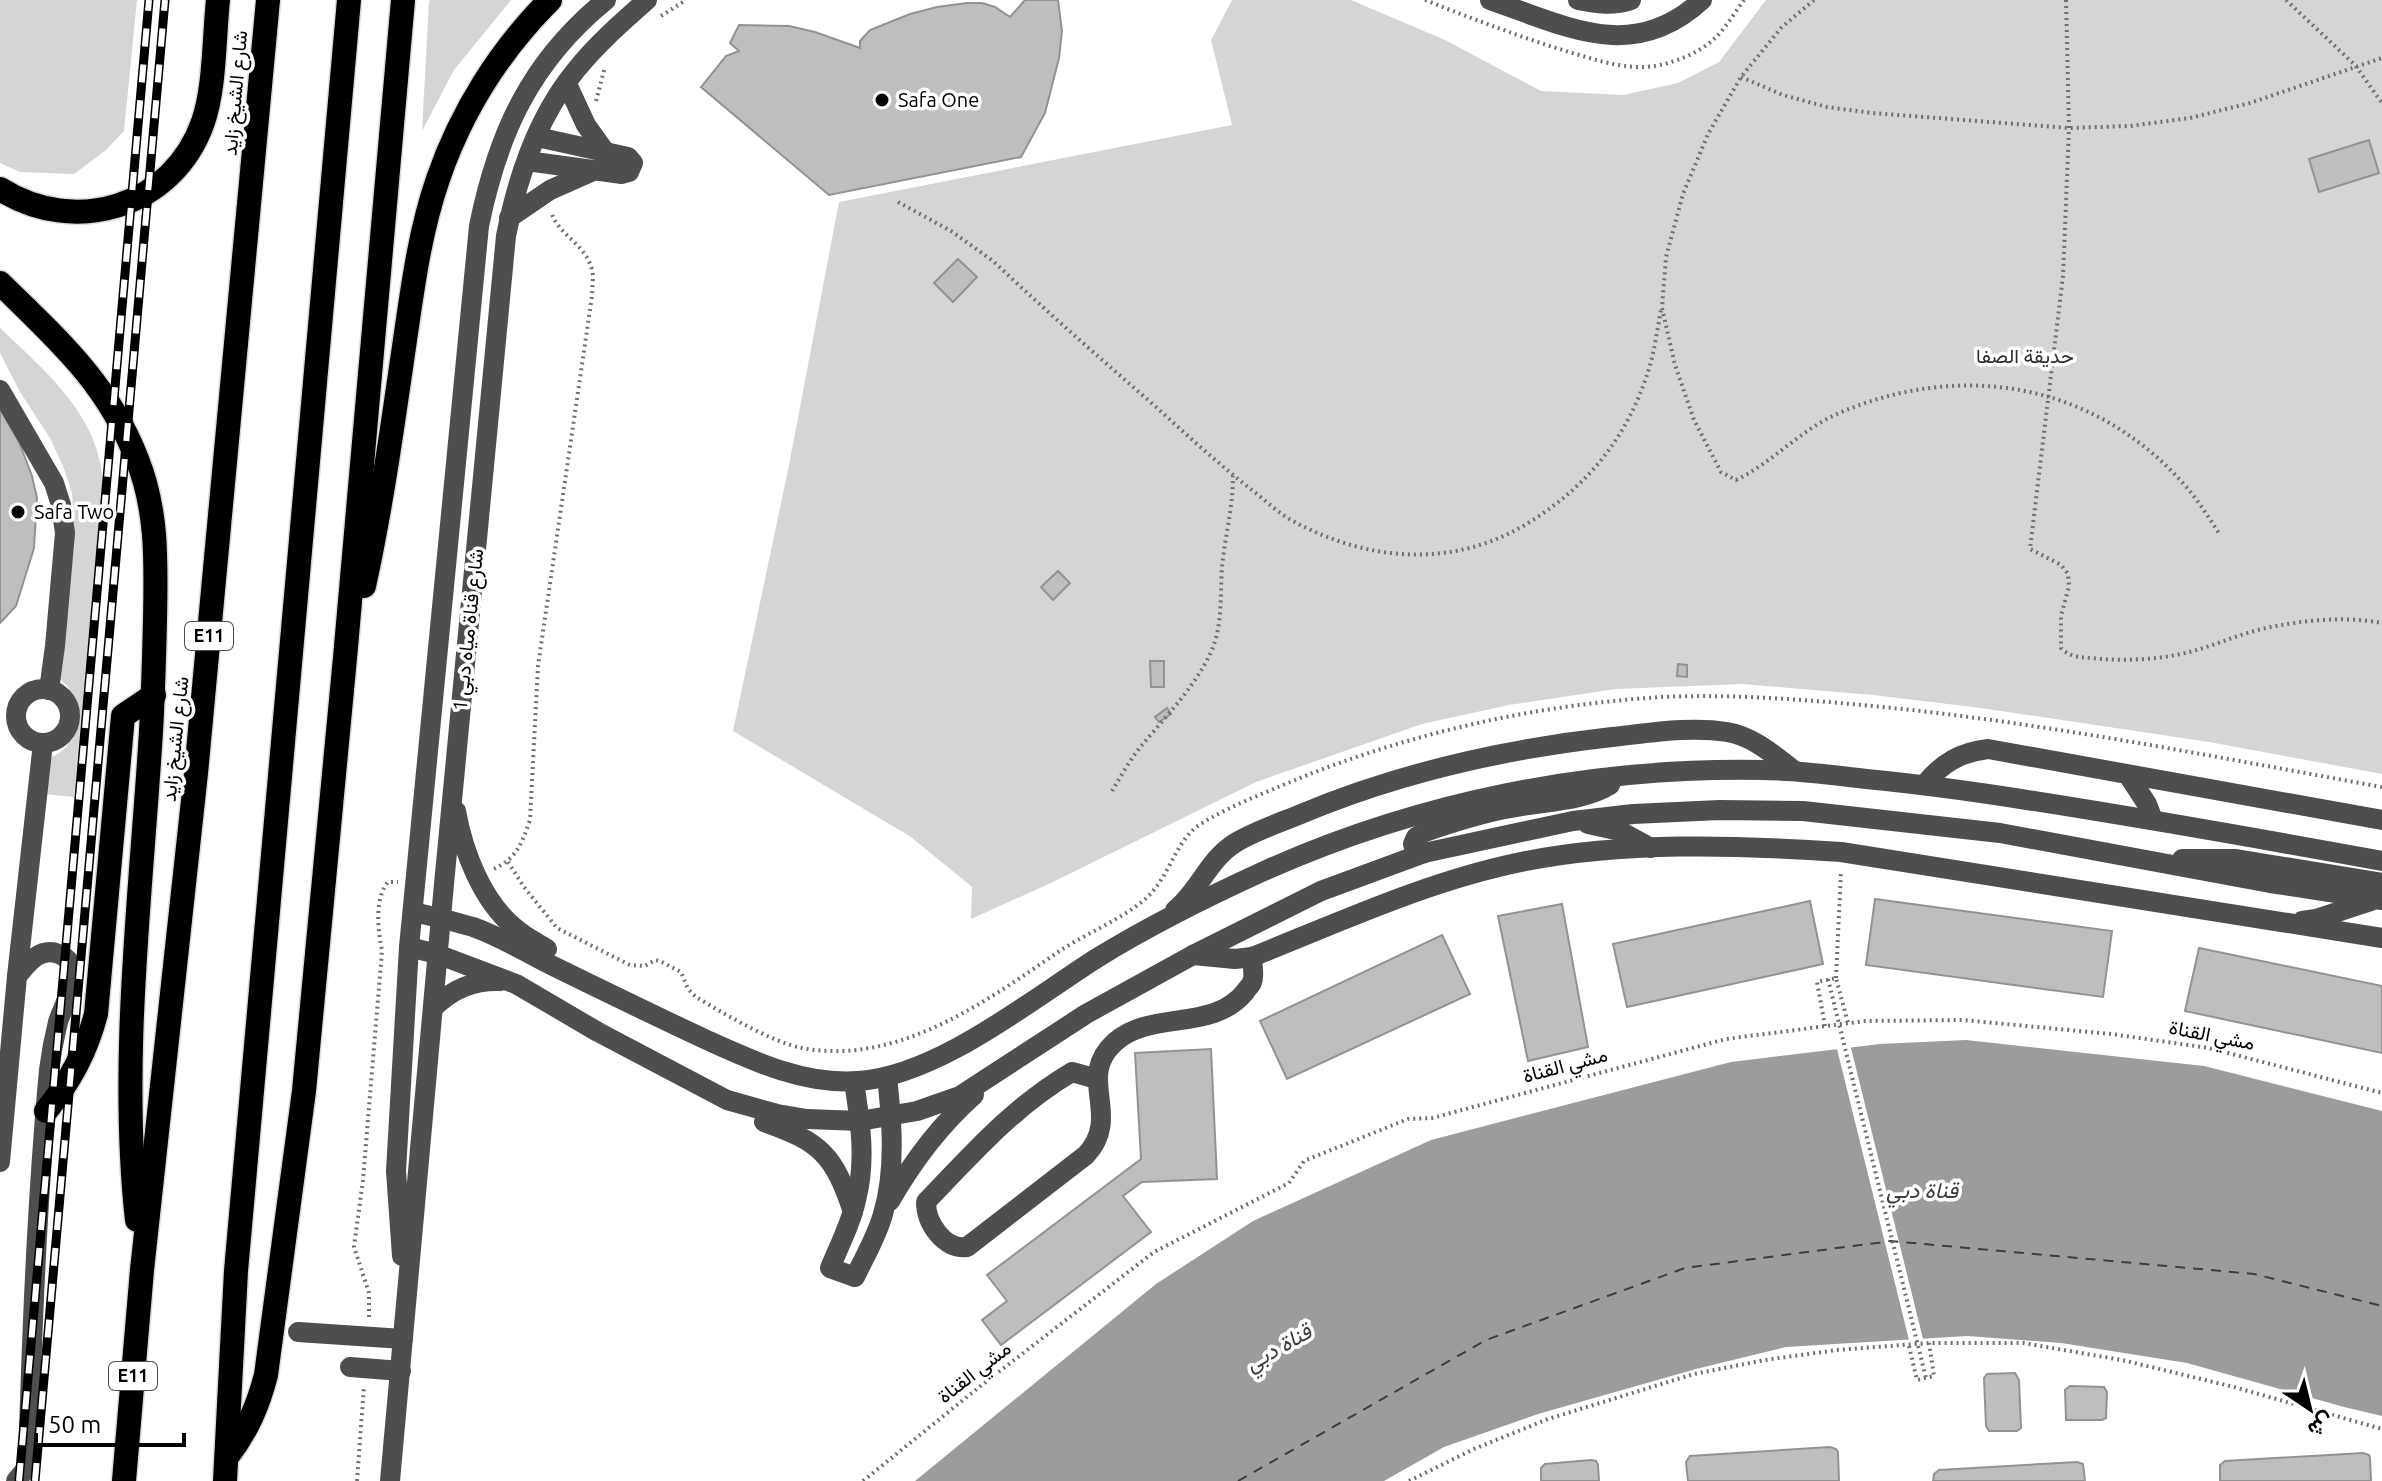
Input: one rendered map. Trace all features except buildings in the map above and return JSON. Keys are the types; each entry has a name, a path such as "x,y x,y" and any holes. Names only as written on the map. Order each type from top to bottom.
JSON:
{"highway":[{"path":"0,189 32,205 78,213 124,204 164,180 193,144 203,122 209,100 218,0"},
{"name":"شارع الشيخ زايد","path":"124,1481 142,1270 198,758 268,0"},
{"path":"226,1469 236,1271 349,0"},
{"path":"226,1469 253,1417 266,1375 304,1091 403,0"},
{"path":"345,658 364,588 378,518 416,270 429,207 451,146 481,88 518,35 550,0"},
{"path":"0,283 78,360 112,409 137,460 146,486 155,532 154,695 131,1052 132,1160 142,1270"},
{"path":"46,1111 78,1065 96,1014 123,716 154,695"}],"street":[{"name":"شارع قناة مياه دبي 1","path":"406,1304 396,1171 409,947 479,226 501,143 518,104 552,54 606,0"},
{"name":"شارع قناة مياه دبي 1","path":"390,1481 452,789 509,218 537,137 567,84 611,32 647,0"},
{"path":"1490,0 1581,31 1608,36 1636,35 1663,27 1687,14 1702,0"},
{"path":"1578,0 1597,5 1631,0"},
{"path":"567,84 602,161"},
{"path":"537,137 602,161"},
{"path":"527,161 602,161"},
{"path":"509,218 550,190 602,161"},
{"path":"0,390 54,483 61,505 65,533 49,690"},
{"path":"49,690 64,699 70,715 59,738 43,743 27,738 9,708 29,693 49,690"},
{"path":"1160,923 1187,901 1220,853 1237,842 1334,800 1412,774 1488,755 1603,738 1703,730 1730,732 1747,738 1795,771"},
{"path":"0,1162 43,743"},
{"path":"1925,784 1946,763 1967,752 1988,749 2382,820"},
{"path":"413,912 479,929 764,1066 815,1079 854,1082 887,1077 920,1066 976,1036 1098,958 1265,871 1351,836 1456,804 1512,791 1667,772 1795,771 1925,784 2382,861"},
{"path":"2128,775 2153,820"},
{"path":"1424,853 1415,851 1413,844 1416,837 1425,832 1507,808 1600,791 1623,776"},
{"path":"452,789 466,850 491,900 512,926 527,938 621,989 628,1003"},
{"path":"727,1100 807,1119 860,1121 917,1111 960,1096 1086,1014 1193,955 1321,891 1424,853 1573,821 1633,814 1720,810 1803,811 2000,833 2270,883 2381,894"},
{"path":"1573,821 1620,831 1651,848"},
{"path":"1193,955 1235,959 1252,957 1383,904 1488,870 1578,852 1651,848 1763,847 1841,852 2382,938"},
{"path":"2286,923 2316,919 2381,894"},
{"path":"409,947 437,954 516,984 598,1032 727,1100 748,1116 790,1131 821,1150 839,1174 853,1212"},
{"path":"16,1481 26,1469 28,1461 35,1240 54,1038 73,972 65,957 49,952 34,958 17,976"},
{"path":"1097,1079 1072,1072 1047,1087 1002,1122 926,1202 926,1213 931,1224 947,1244 967,1247 1096,1144 1101,1130 1097,1079 1101,1058 1116,1041 1149,1025 1192,1020 1225,1009 1241,997 1253,982 1252,957"},
{"path":"433,1008 446,996 480,981 498,980 516,984"},
{"path":"854,1082 860,1121 861,1174 853,1212 830,1268 855,1277 884,1212 908,1169 951,1115 1002,1070"},
{"path":"884,1212 891,1161 892,1117 887,1077"},
{"path":"298,1332 403,1339"},
{"path":"358,1368 401,1371"}],"path":[{"path":"656,19 686,0"},
{"path":"898,202 951,231 993,261 1233,476 1289,519 1338,542 1391,555 1445,554 1515,531 1562,501 1599,465 1628,422 1648,373 1662,308 1666,257 1683,194 1708,134 1741,77 1781,28 1814,0"},
{"path":"2066,0 2069,128 2063,276 2030,549 2061,565 2068,574 2069,586 2061,616 2061,648 2068,655 2114,659 2165,657 2268,627 2318,620 2382,623"},
{"path":"2286,0 2355,65 2382,103"},
{"path":"579,113 592,107 597,100 601,78 611,57"},
{"path":"1741,77 1783,95 1827,107 2069,128 2130,126 2190,118 2285,92 2382,58"},
{"path":"478,876 508,862 522,843 530,820 538,666 592,296 593,273 589,261 583,250 555,224 550,190"},
{"path":"1662,308 1675,365 1694,420 1721,472 1736,480 1756,471 1792,441 1832,416 1890,394 1967,385 2014,388 2047,395 2105,421 2133,438 2182,481 2220,535"},
{"path":"1112,791 1135,753 1181,698 1212,650 1220,623 1233,476"},
{"path":"1841,852 1836,978 1848,1023"},
{"path":"366,1338 369,1293 354,1247 363,1180 382,951 378,930 384,888 388,882 409,882"},
{"path":"1825,1026 1817,982 1836,978"},
{"path":"1828,979 1926,1378"},
{"name":"مشي القناة","path":"863,1481 1154,1252 1289,1183 1304,1161 1408,1119 1432,1118 1726,1039 1848,1023 1963,1020 2111,1034 2209,1048 2382,1093"},
{"path":"1909,1345 1917,1380 1934,1376 1929,1343"},
{"path":"1409,1481 1474,1449 1548,1419 1694,1374 1837,1350 1929,1343 2023,1343 2122,1360 2234,1387 2382,1429"},
{"path":"357,1481 358,1368"}],"green space":[{"path":"0,0 137,0 124,131 106,150 74,174 20,172 0,163"},
{"path":"511,0 454,70 422,131 429,1"},
{"name":"حديقة الصفا","path":"1232,0 1351,0 1445,40 1541,91 1623,95 1678,83 1719,62 1766,0 2382,0 2382,774 2209,742 1873,695 1743,684 1616,689 1509,705 1422,724 1256,782 971,919 972,887 911,837 733,731 789,465 839,202 1232,125 1211,40"},
{"path":"0,328 51,378 80,414 99,456 103,480 74,797 44,794 47,759 64,749 76,722 72,693 59,679 74,544 72,493 50,438 20,392 0,353"}],"water":[{"name":"قناة دبي","path":"1966,1040 2204,1066 2382,1111 2382,1416 2187,1363 2061,1343 1967,1336 1786,1347 1696,1369 1538,1414 1444,1447 1384,1481 915,1481 1156,1284 1253,1221 1431,1140 1731,1062 1880,1044"}],"pier":[{"path":"1850,1044 1924,1343 1910,1344 1836,1045"}],"ferry route":[{"path":"1238,1481 1486,1340 1685,1268 1891,1241 2254,1274 2382,1306"}],"railway":[{"path":"19,1481 149,0"},
{"path":"35,1481 165,0"}],"place":[{"name":"Safa One","path":"882,100"},
{"name":"Safa Two","path":"18,512"}]}
